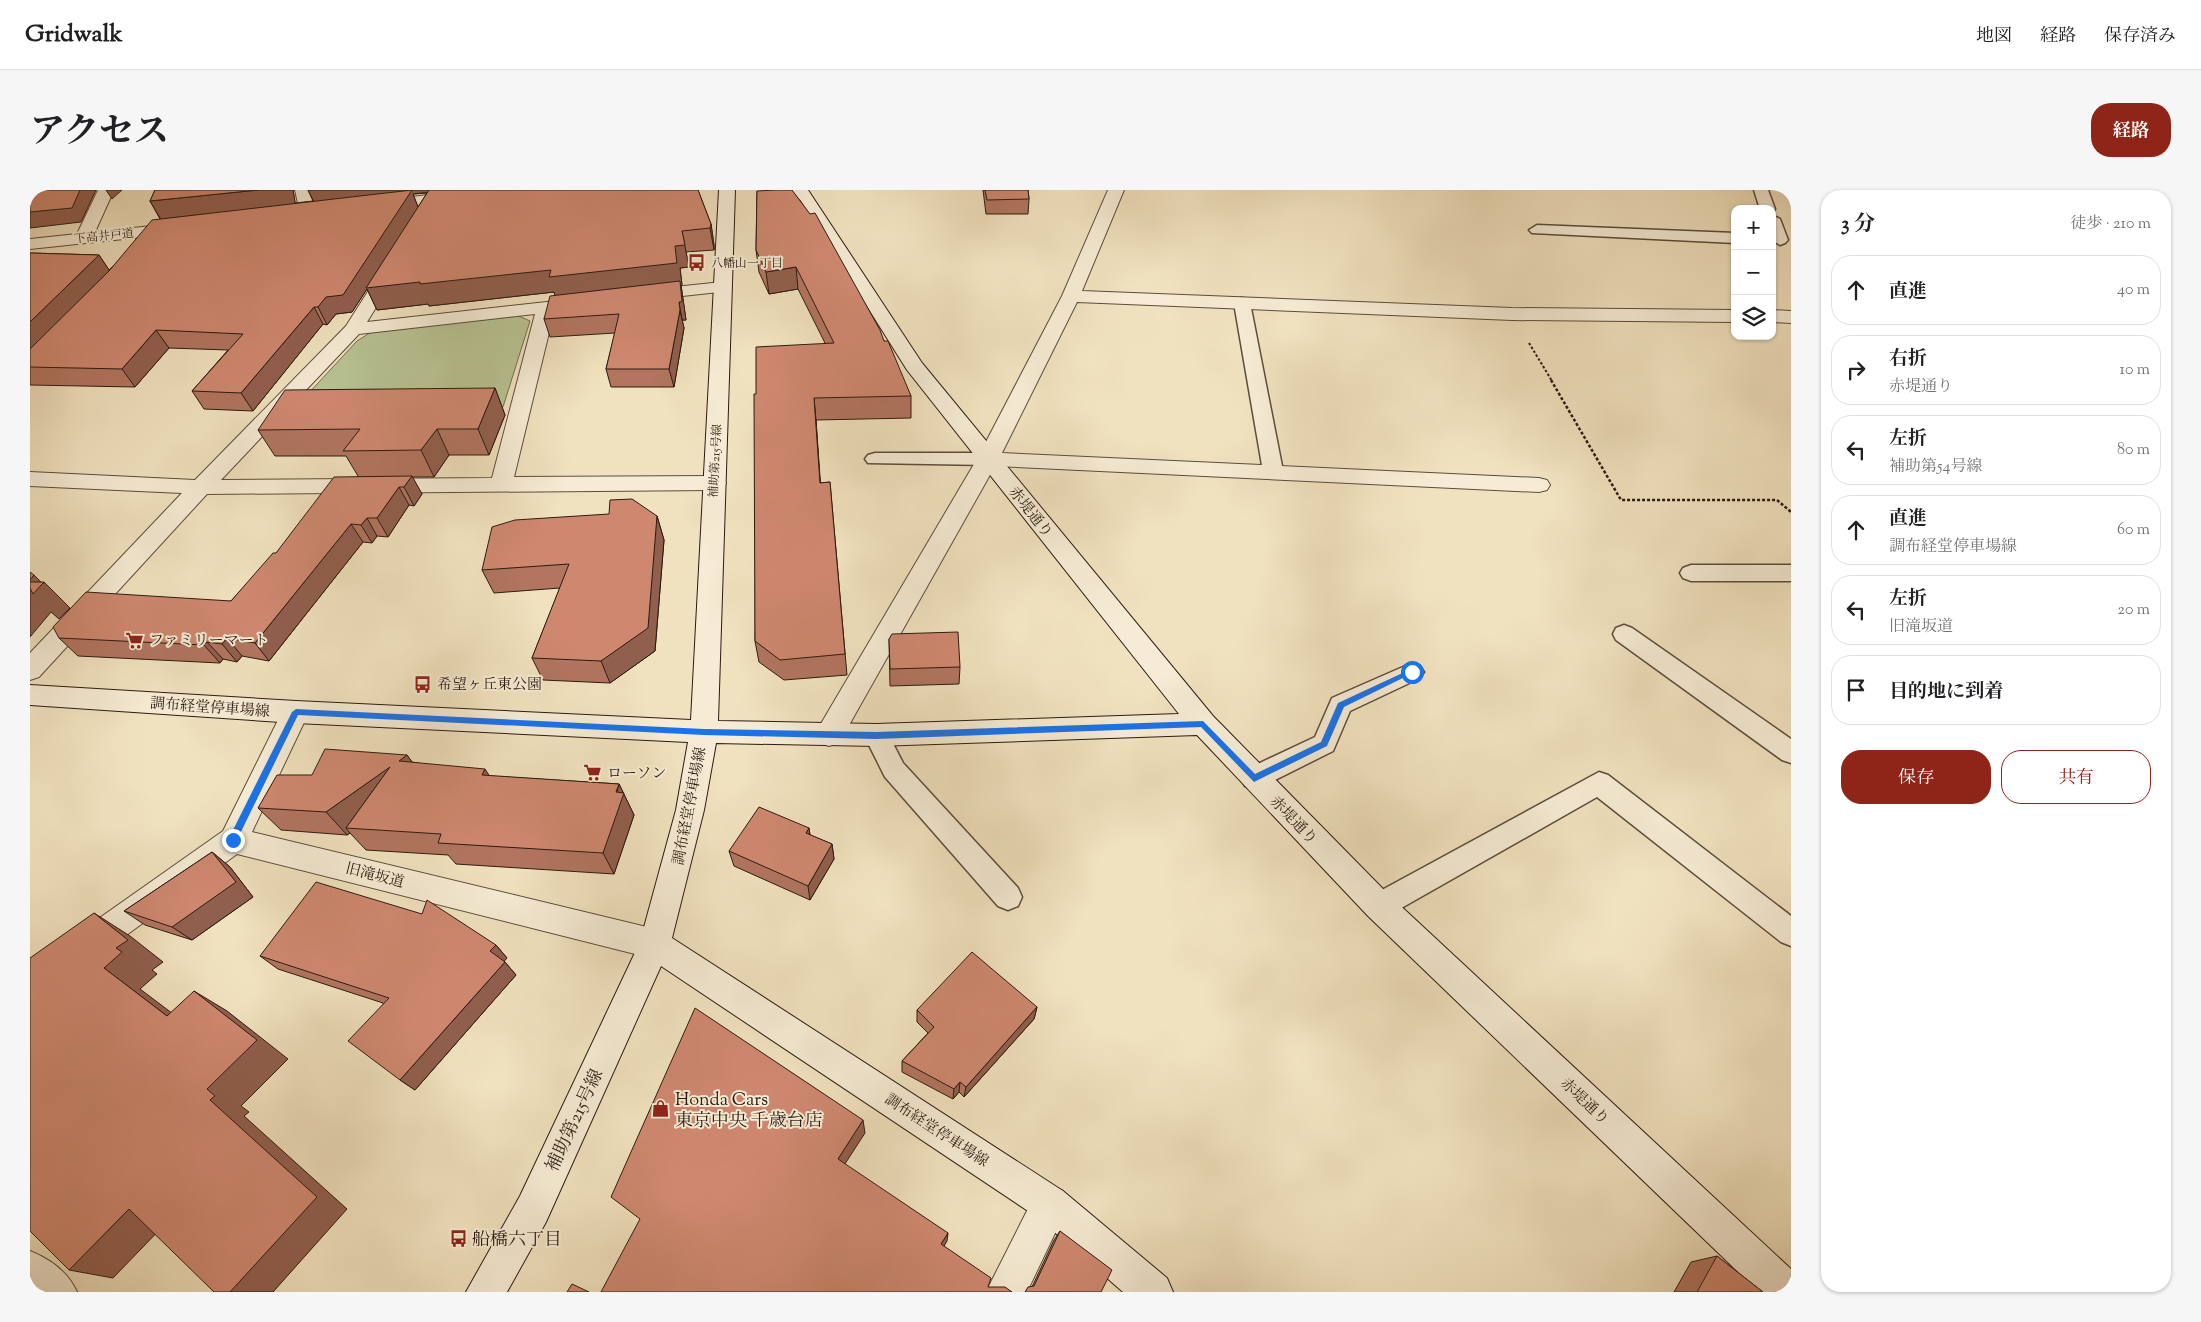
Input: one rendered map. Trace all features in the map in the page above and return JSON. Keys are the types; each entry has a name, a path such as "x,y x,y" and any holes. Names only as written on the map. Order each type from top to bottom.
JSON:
{"street":[{"path":"84,238 106,190"},
{"path":"302,190 307,214"},
{"path":"366,207 506,190"},
{"name":"補助第215号線","path":"704,732 727,190"},
{"name":"赤堤通り","path":"800,190 914,366 1203,724 1379,906 1787,1292"},
{"path":"829,735 988,459 1071,296 1116,190"},
{"path":"424,215 434,199"},
{"path":"288,216 327,212"},
{"name":"下高井戸道","path":"30,244 194,227"},
{"path":"142,249 156,231"},
{"path":"30,670 353,328 398,256"},
{"path":"630,297 722,286"},
{"path":"1071,296 1512,314 1731,316"},
{"path":"353,328 602,300"},
{"path":"501,484 546,307"},
{"path":"1776,316 1791,317"},
{"path":"988,459 1539,485"},
{"path":"30,479 201,487 715,483"},
{"name":"調布経堂停車場線","path":"30,695 296,712 704,732 690,810 655,944 1050,1204 1153,1292"},
{"path":"30,986 233,840 296,712"},
{"path":"704,732 876,736 1203,724"},
{"name":"旧滝坂道","path":"233,840 655,944"},
{"name":"補助第215号線","path":"486,1292 533,1209 655,944"},
{"path":"1006,1292 1050,1204"},
{"path":"30,1270 58,1292"}],"lane":[{"path":"1761,190 1767,205"},
{"path":"1776,228 1781,240"},
{"path":"1537,230 1731,238"},
{"path":"1242,303 1273,471"},
{"path":"875,459 988,459"},
{"path":"1691,573 1791,573"},
{"path":"1624,634 1791,753"},
{"path":"1254,778 1324,744 1341,705 1412,672"},
{"path":"876,736 894,770 1008,897"},
{"path":"1379,906 1599,783 1791,934"}],"path":[{"path":"1512,314 1621,500 1777,500 1791,512"}],"green space":[{"path":"519,316 530,321 503,407 293,410 357,341 373,331"}],"building":[{"path":"31,190 80,190 72,208 30,212"},
{"path":"155,190 258,190 150,201"},
{"path":"412,190 343,295 326,297 318,307 314,307 241,393 192,391 243,334 156,330 122,369 30,367 30,349 109,271 152,220"},
{"path":"429,190 698,190 711,224 710,228 682,231 685,245 675,246 677,263 549,277 551,270 366,288"},
{"path":"792,190 810,214 815,213 880,330 884,341 888,341 911,396 814,398 820,483 830,482 845,654 780,660 755,641 754,394 756,394 756,347 834,343 796,267 766,272 756,250 757,191"},
{"path":"985,190 1028,190 1029,199 987,200"},
{"path":"30,253 99,255 30,322"},
{"path":"680,281 682,302 679,302 680,310 669,369 606,369 619,314 544,319 550,296"},
{"path":"495,388 478,429 437,429 421,450 343,451 360,429 258,430 285,390"},
{"path":"412,476 404,487 399,487 377,518 367,518 361,525 351,524 255,643 227,638 222,644 207,642 204,645 59,638 53,627 86,592 231,601 273,553 276,553 334,477"},
{"path":"632,499 657,516 648,628 601,661 532,658 569,564 482,570 492,527 515,520 609,514 610,500"},
{"path":"30,572 34,575 30,580"},
{"path":"30,582 44,582 33,594"},
{"path":"958,632 960,667 890,669 889,639 892,634"},
{"path":"325,749 407,755 399,761 485,769 482,775 619,784 616,792 624,793 603,853 438,843 441,834 346,828 390,767 326,812 258,808 277,775 312,775"},
{"path":"759,807 809,828 806,833 832,844 808,886 729,851"},
{"path":"212,852 236,882 172,927 124,911"},
{"path":"316,882 422,914 427,900 496,945 490,951 505,962 400,1080 348,1041 389,998 260,956"},
{"path":"94,913 128,940 116,948 122,952 104,968 167,1016 194,991 257,1040 207,1089 215,1096 210,1100 317,1197 230,1292 214,1292 129,1209 69,1270 30,1231 30,958"},
{"path":"972,952 1037,1007 966,1087 960,1082 954,1089 902,1061 934,1027 917,1010"},
{"path":"695,1008 863,1120 838,1159 948,1233 941,1244 991,1278 988,1287 1005,1287 1012,1292 601,1292 640,1219 611,1197"},
{"path":"1060,1231 1112,1270 1101,1292 1025,1292 1028,1287 1034,1286"},
{"path":"1717,1256 1763,1292 1697,1292"},
{"path":"572,1284 589,1292 567,1292"}],"place":[{"name":"八幡山一丁目","path":"697,263"},
{"name":"ファミリーマート","path":"135,640"},
{"name":"希望ヶ丘東公園","path":"423,684"},
{"name":"ローソン","path":"593,773"},
{"name":"Honda Cars 東京中央 千歳台店","path":"661,1109"},
{"name":"船橋六丁目","path":"458,1239"}],"route":[{"path":"233,840 296,712 704,732 876,736 1203,724 1254,778 1324,744 1341,705 1412,672"}]}
